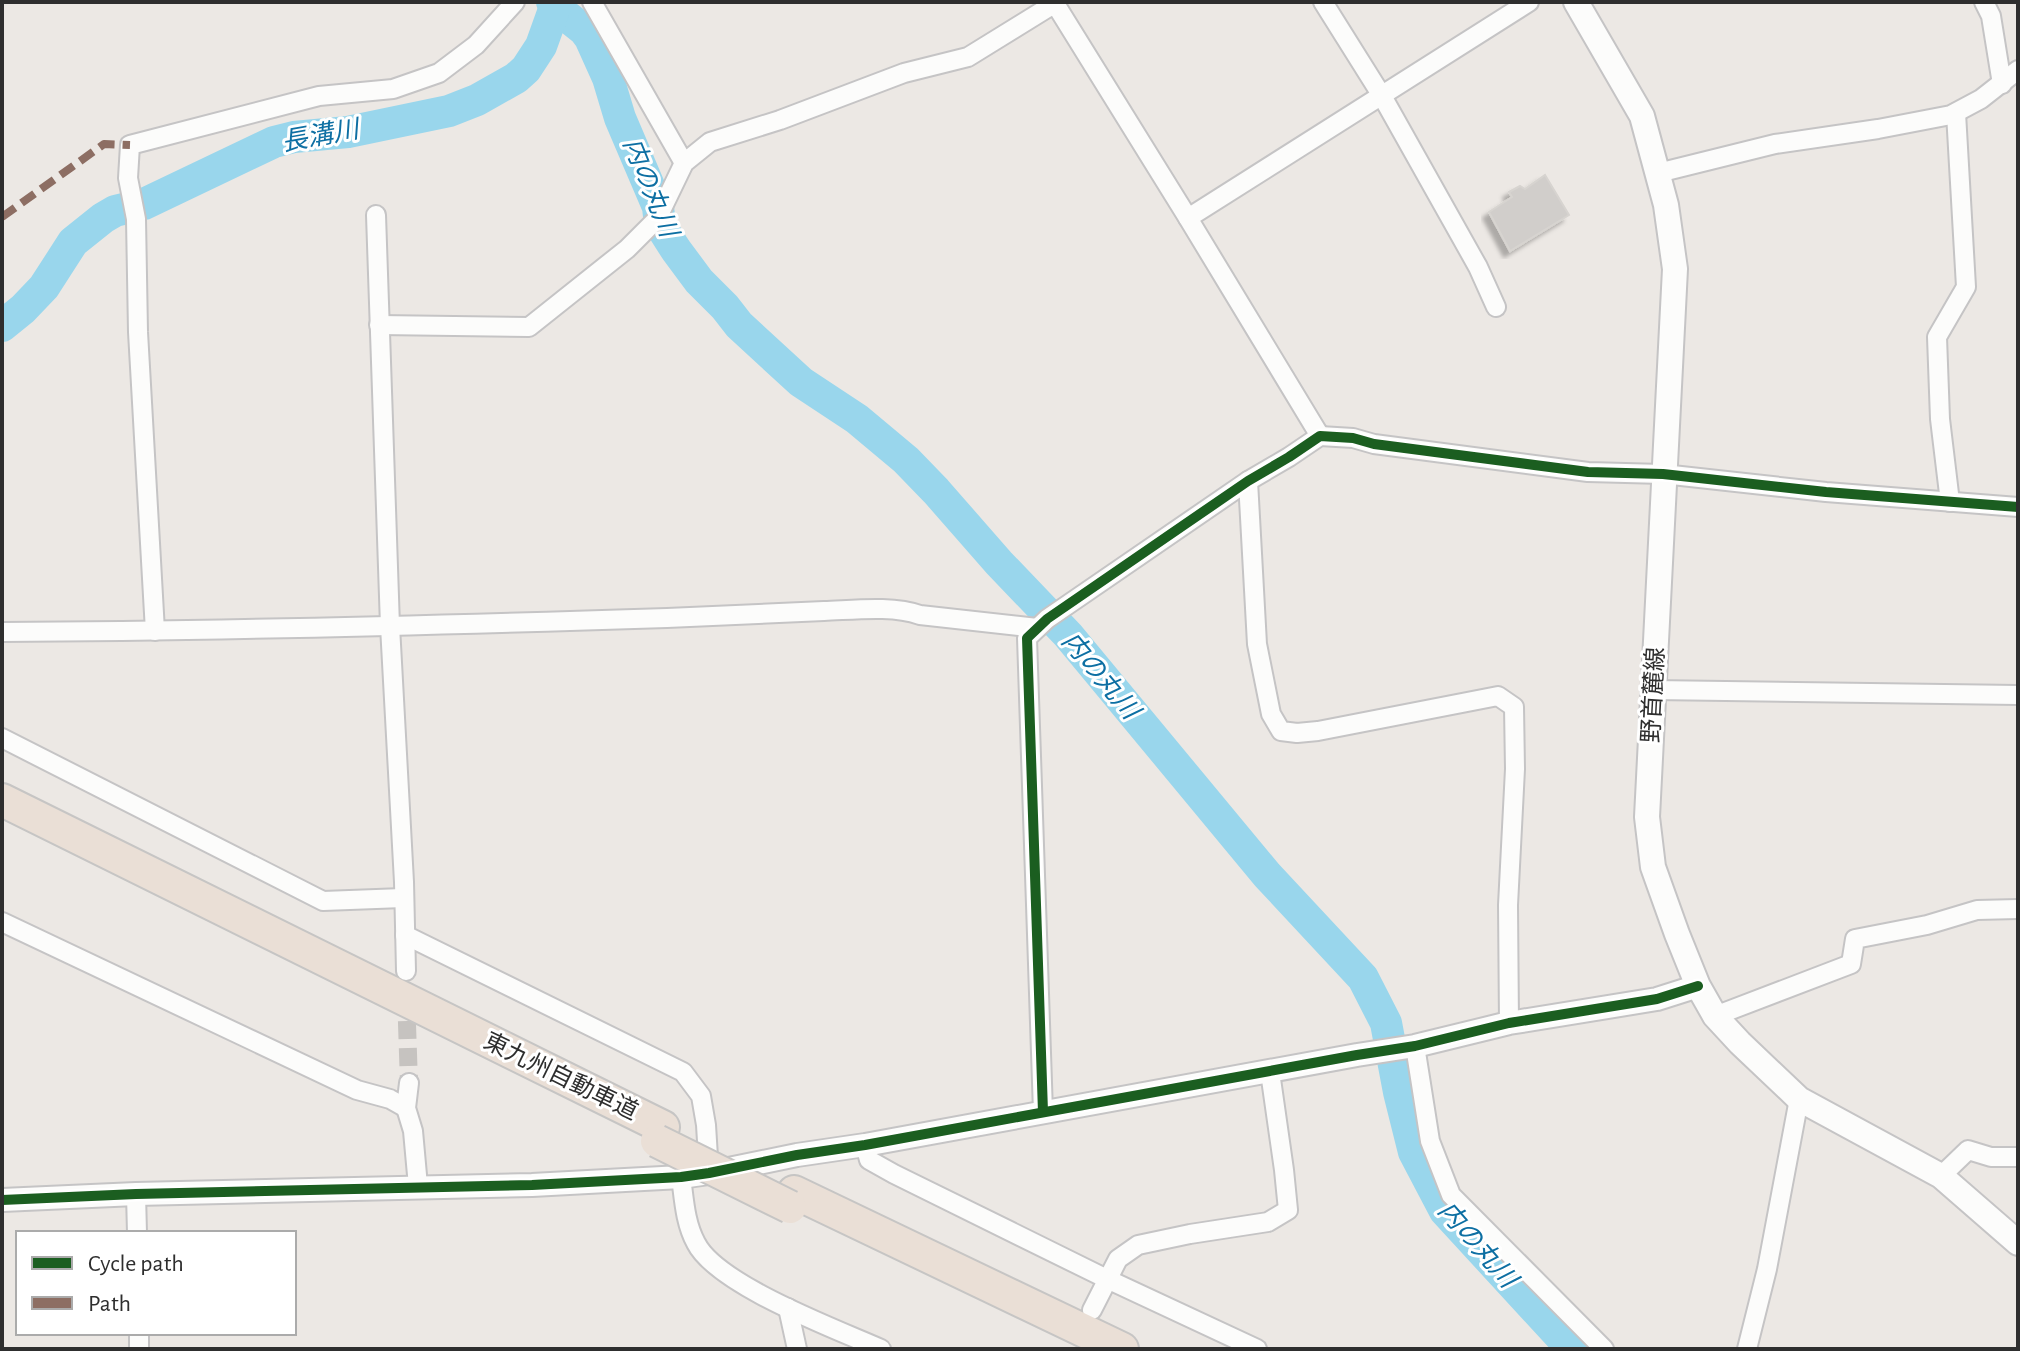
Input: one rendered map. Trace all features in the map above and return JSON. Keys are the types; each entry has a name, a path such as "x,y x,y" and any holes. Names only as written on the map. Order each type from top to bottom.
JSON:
{"highway":[{"name":"東九州自動車道","path":"2,800 660,1134"},
{"name":"東九州自動車道","path":"2,817 792,1199 1122,1349"},
{"name":"東九州自動車道","path":"792,1199 916,1271 1076,1349"}],"main road":[{"name":"野首麓線","path":"1576,2 1642,116 1666,205 1675,269 1647,817 1653,867 1698,986 1715,1016 1740,1043 1799,1099 1941,1176 2018,1243"}],"street":[{"path":"155,631 138,332 136,219 128,178 130,145 319,96 393,89 439,73 476,45 515,2"},
{"path":"592,2 684,163"},
{"path":"379,325 529,327 627,249 657,219 684,163 710,142 780,120 904,73 968,57 1055,2 1320,436"},
{"path":"1323,2 1382,96 1478,267 1496,307"},
{"path":"1188,218 1529,2"},
{"path":"1984,2 1991,16 2002,84"},
{"path":"1658,173 1775,144 1878,129 1956,113 1981,99 2018,70"},
{"path":"1950,502 1940,419 1937,337 1966,287 1956,113"},
{"path":"376,215 406,971"},
{"path":"1043,1112 1027,638 1248,481 1320,436 1353,438 1374,444 1588,472 1663,474 1826,492 2018,507"},
{"path":"1248,481 1257,644 1271,714 1281,731 1318,731 1498,696 1514,707 1515,769 1508,905 1509,1023"},
{"path":"2,632 390,626 869,609 1037,628"},
{"path":"1653,690 2018,695"},
{"path":"2,738 323,901 403,898"},
{"path":"1715,1016 1851,964 1855,939 1927,925 1977,910 2018,909"},
{"path":"2,922 357,1090 390,1099 406,1108"},
{"path":"405,935 683,1072 701,1096 709,1173"},
{"path":"2,1200 532,1185 681,1177 1415,1046 1509,1023 1657,999 1698,986"},
{"path":"1415,1046 1430,1141 1451,1195 1604,1349"},
{"path":"1092,1310 1118,1259 1138,1245 1268,1222 1288,1210 1270,1072"},
{"path":"409,1083 406,1108 413,1131 418,1186"},
{"path":"1747,1349 1767,1269 1799,1099"},
{"path":"865,1145 869,1160 1107,1279 1257,1349"},
{"path":"1941,1176 1968,1150 1991,1157 2018,1157"},
{"path":"681,1177 687,1221 696,1244 709,1262 740,1283 788,1308 881,1349"},
{"path":"136,1194 137,1231"},
{"path":"788,1308 797,1349"}],"building":[{"path":"1545,175 1569,215 1510,251 1489,212 1512,197 1509,192 1520,186 1525,189"}],"waterway":[{"name":"内の丸川","path":"552,2 590,38 658,207 660,225 699,281 739,325 801,382 857,419 906,460 936,491 1068,635 1267,875 1363,978 1386,1023 1414,1152 1445,1211 1572,1349"},
{"name":"長溝川","path":"2,326 44,287 73,242 115,211 144,204 274,142 348,132 449,111 477,100 526,69 541,46 555,7"}],"tunnel":[{"path":"406,994 409,1083"}],"marked path":[{"path":"2,217 104,144 130,145"}],"cycle path":[{"path":"1043,1112 1027,638 1047,619 1248,481 1320,436 1353,438 1374,444 1588,472 1663,474 1826,492 2018,507"},
{"path":"2,1200 532,1185 681,1177 1415,1046 1509,1023 1657,999 1698,986"}]}
